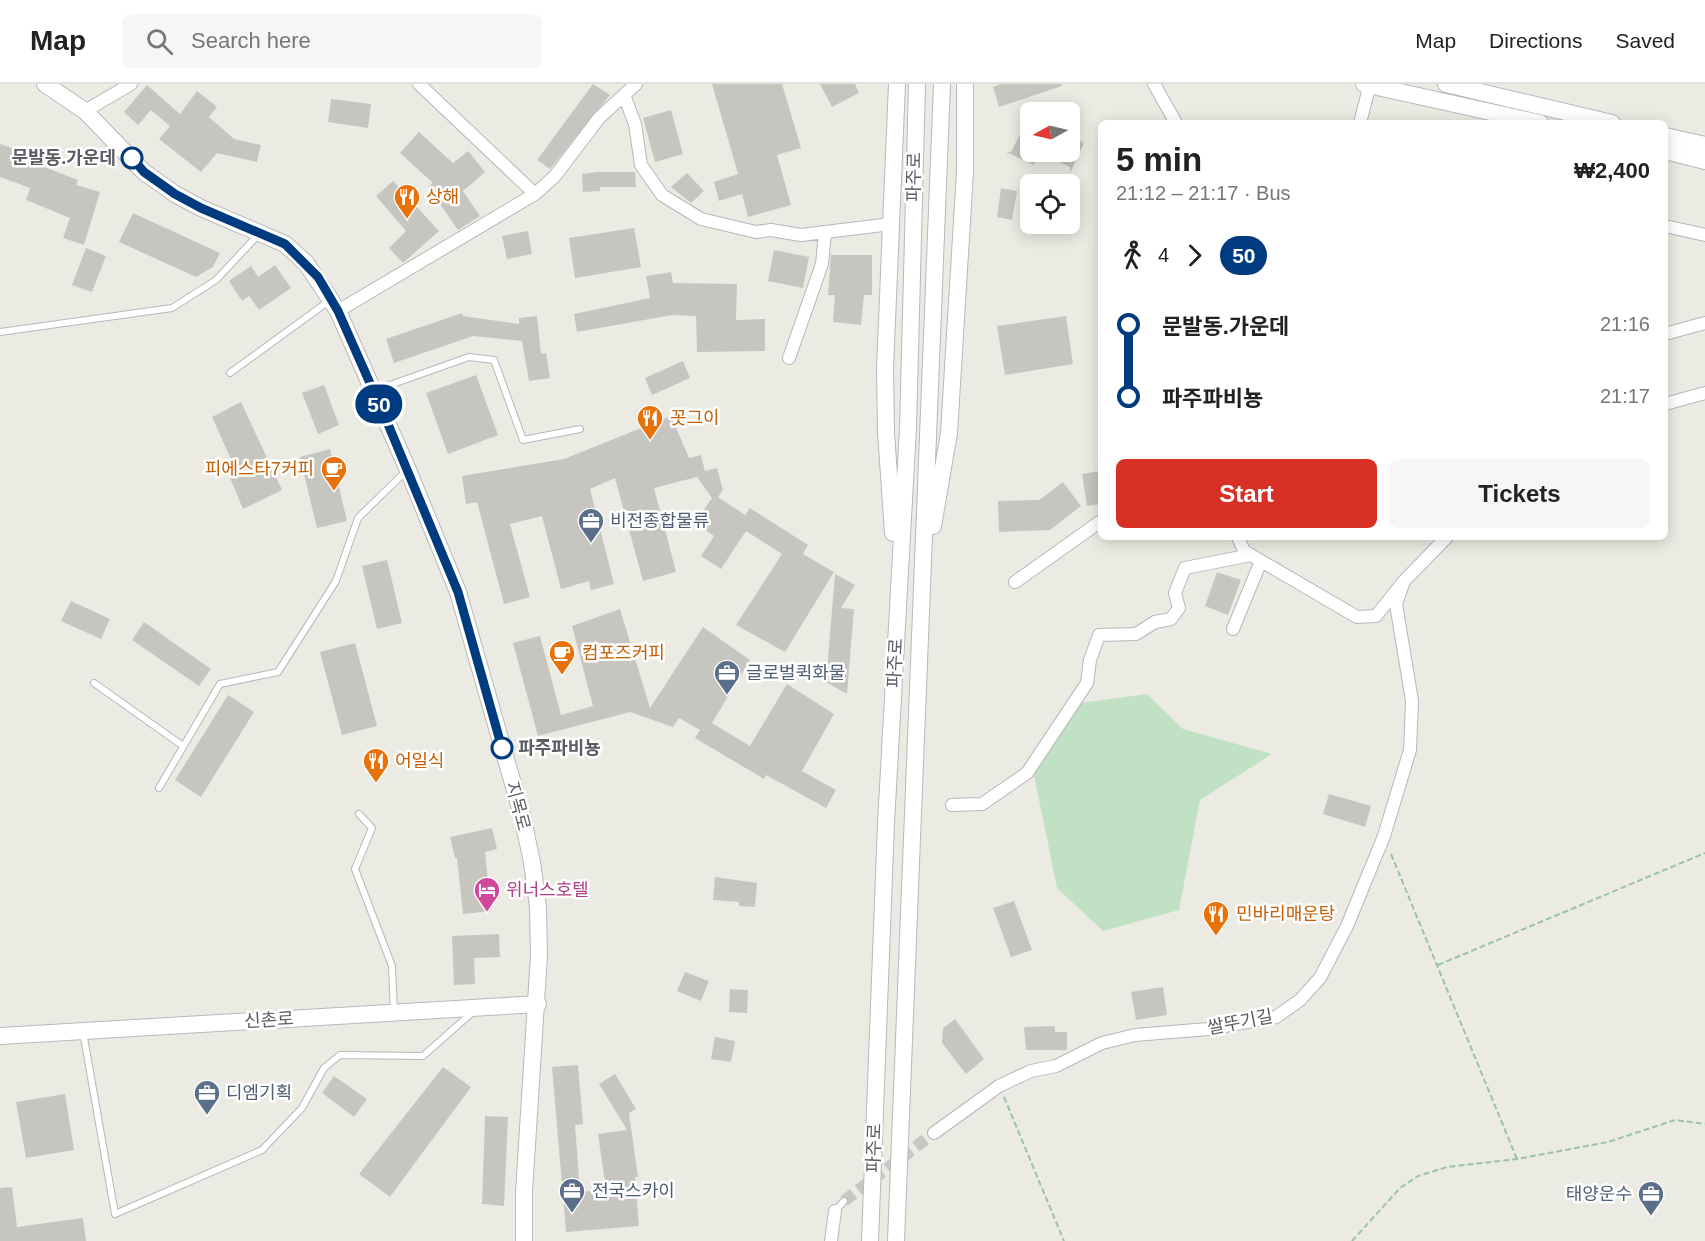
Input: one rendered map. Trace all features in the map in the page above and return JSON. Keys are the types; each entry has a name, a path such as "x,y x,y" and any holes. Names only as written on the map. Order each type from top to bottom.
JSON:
{"main road":[{"name":"지목로","path":"45,84 85,111 144,172 175,194 201,208 285,244 306,263 334,305 408,470 458,592 522,815 538,906 538,1004 524,1192 524,1241"},
{"path":"897,84 885,368 886,432 898,597"},
{"name":"파주로","path":"870,1241 894,678 908,428 917,84"},
{"name":"파주로","path":"896,1241 942,84"},
{"path":"922,583 949,433 965,172 965,84"},
{"path":"1368,84 1527,120"},
{"path":"1446,84 1599,120"},
{"path":"1668,137 1705,145"},
{"path":"1668,152 1705,161"},
{"name":"신촌로","path":"0,1036 538,1004"}],"street":[{"path":"85,111 131,84"},
{"path":"419,84 535,194"},
{"path":"334,305 535,194 555,176 599,118 636,84"},
{"path":"1154,84 1174,120"},
{"path":"1361,120 1368,84"},
{"path":"624,95 635,124 641,165 662,195 701,219 756,232 825,233 891,224"},
{"path":"1668,227 1705,235"},
{"path":"789,358 822,264 825,233"},
{"path":"1668,333 1705,323"},
{"path":"1668,403 1705,393"},
{"path":"1015,582 1098,523"},
{"path":"1239,540 1244,551 1358,617 1376,616 1404,581 1444,540"},
{"path":"1233,629 1256,558"},
{"path":"952,805 982,804 1027,773 1087,683 1090,660 1099,635 1136,634 1155,622 1171,619 1179,608 1175,593 1185,568 1256,558"},
{"name":"쌀뚜기길","path":"934,1133 999,1086 1031,1071 1056,1066 1102,1043 1135,1035 1208,1029 1276,1017 1300,1000 1320,978 1347,926 1384,836 1410,750 1413,723 1412,700 1396,604 1404,581"},
{"path":"831,1241 839,1206"}],"lane":[{"path":"0,332 172,308 216,280 261,232"},
{"path":"230,373 334,305"},
{"path":"373,391 469,357 494,360 523,440 580,429"},
{"path":"159,788 220,684 278,672 336,581 358,518 408,470"},
{"path":"94,683 183,746"},
{"path":"359,814 372,828 355,869 393,966 394,1013"},
{"path":"83,1031 115,1214 262,1150 302,1108 324,1068 340,1054 423,1056 477,1008"}],"path":[{"path":"1384,836 1516,1159"},
{"path":"1438,965 1705,854"},
{"path":"999,1086 1064,1241"},
{"path":"1352,1241 1401,1188 1418,1176 1447,1167 1516,1159 1616,1140 1675,1120 1705,1124"}],"green space":[{"path":"1147,694 1183,729 1272,754 1200,800 1179,910 1103,931 1057,888 1033,770 1080,703"}],"building":[{"path":"593,84 610,95 550,169 537,160"},
{"path":"712,84 782,84 801,148 777,155 791,205 748,217 742,194 719,201 714,182 738,174"},
{"path":"820,84 855,84 859,93 832,107"},
{"path":"1001,84 1062,84 1062,86 999,107 993,87"},
{"path":"147,85 180,114 197,91 217,107 209,117 234,139 261,145 257,162 217,153 201,172 159,139 170,126 151,110 138,125 124,112"},
{"path":"331,99 371,104 368,128 328,122"},
{"path":"671,110 683,154 655,162 643,118"},
{"path":"419,132 453,163 468,151 485,172 463,191 480,216 458,230 428,187 433,183 400,153"},
{"path":"1020,134 1020,158 1006,152 1011,152"},
{"path":"0,144 23,152 21,158 78,180 76,185 100,192 84,245 63,238 70,218 26,200 30,188 0,177"},
{"path":"1060,162 1075,162 1070,173 1070,167"},
{"path":"635,172 636,187 600,187 600,191 583,192 582,174"},
{"path":"687,173 704,191 691,203 671,187"},
{"path":"393,181 439,231 403,263 389,248 406,231 376,196"},
{"path":"1001,188 1017,191 1012,220 997,217"},
{"path":"133,213 220,253 213,267 196,277 119,242"},
{"path":"634,228 641,267 575,278 569,238"},
{"path":"528,231 532,254 507,259 502,236"},
{"path":"86,248 106,256 92,292 72,285"},
{"path":"774,250 809,257 803,288 768,281"},
{"path":"831,255 872,255 872,295 864,295 861,325 833,322 835,295 828,295"},
{"path":"275,265 291,288 259,310 249,296 242,301 229,281 251,266 258,277"},
{"path":"671,272 673,283 737,284 736,320 765,319 765,351 697,352 696,316 672,315 577,332 574,314 650,298 646,276"},
{"path":"462,313 463,316 519,324 519,318 537,316 541,354 546,353 550,378 529,381 522,341 473,336 394,363 386,339"},
{"path":"1066,316 1073,364 1005,375 997,326"},
{"path":"683,361 690,378 652,395 645,378"},
{"path":"476,375 498,435 448,454 426,393"},
{"path":"324,385 339,425 318,434 302,393"},
{"path":"241,402 282,490 243,509 230,478 238,475 212,417"},
{"path":"671,416 689,458 701,455 705,471 717,468 723,490 718,497 745,515 750,508 808,545 803,554 834,572 785,652 736,625 782,554 746,531 721,569 701,556 714,536 695,523 712,498 697,477 654,488 676,572 643,581 615,478 590,489 614,584 591,590 589,581 561,589 542,516 510,524 530,597 504,604 477,502 466,504 462,476 564,459"},
{"path":"330,449 347,521 317,528 300,457"},
{"path":"1098,471 1098,504 1087,506 1082,474"},
{"path":"1063,482 1081,506 1050,530 999,532 998,501 1039,500"},
{"path":"387,560 402,623 377,629 362,566"},
{"path":"1217,572 1241,580 1228,615 1205,606"},
{"path":"835,574 855,585 841,608 854,609 847,694 826,682"},
{"path":"71,601 110,619 101,639 61,621"},
{"path":"620,609 650,708 703,627 750,660 712,723 750,746 787,684 834,714 802,771 836,790 826,808 766,775 764,779 695,738 700,730 679,718 673,727 630,712 538,736 513,643 540,636 561,715 593,706 572,626"},
{"path":"144,622 211,669 199,686 132,640"},
{"path":"355,643 377,726 342,735 320,652"},
{"path":"228,695 254,712 201,797 175,780"},
{"path":"1329,794 1371,806 1365,827 1323,814"},
{"path":"492,828 497,849 485,852 491,911 463,914 457,858 455,858 450,837"},
{"path":"715,877 757,883 755,907 739,906 739,902 713,900"},
{"path":"1014,901 1032,950 1011,957 993,908"},
{"path":"499,934 500,957 474,958 475,984 454,985 452,936"},
{"path":"685,972 709,981 701,1001 677,991"},
{"path":"1163,987 1167,1015 1136,1020 1131,992"},
{"path":"730,989 748,990 747,1013 729,1012"},
{"path":"955,1019 984,1059 966,1074 942,1043 943,1028"},
{"path":"1055,1026 1055,1032 1067,1032 1067,1050 1026,1050 1024,1027"},
{"path":"715,1037 735,1041 731,1062 711,1059"},
{"path":"578,1065 583,1124 575,1125 580,1192 606,1189 598,1134 627,1130 599,1084 615,1074 636,1109 629,1113 638,1177 635,1177 639,1226 566,1232 552,1067"},
{"path":"443,1067 471,1087 390,1197 359,1174"},
{"path":"334,1076 367,1099 354,1117 322,1093"},
{"path":"65,1094 74,1150 26,1158 16,1102"},
{"path":"485,1116 508,1117 504,1206 482,1204"},
{"path":"12,1187 17,1227 83,1218 86,1241 0,1241 0,1188"}],"tunnel":[{"path":"844,1201 934,1133"}],"bus line":[{"name":"50","path":"132,158 144,172 175,194 201,208 227,217 285,244 318,277 338,311 408,470 458,592 502,748"}],"place":[{"name":"문발동.가운데","path":"132,158"},
{"name":"상해","path":"407,220"},
{"name":"꼿그이","path":"650,441"},
{"name":"피에스타7커피","path":"334,492"},
{"name":"비전종합물류","path":"591,544"},
{"name":"컴포즈커피","path":"562,676"},
{"name":"글로벌퀵화물","path":"727,696"},
{"name":"파주파비뇽","path":"502,748"},
{"name":"어일식","path":"376,784"},
{"name":"위너스호텔","path":"487,913"},
{"name":"민바리매운탕","path":"1216,937"},
{"name":"디엠기획","path":"207,1116"},
{"name":"전국스카이","path":"572,1214"},
{"name":"태양운수","path":"1651,1217"}]}
